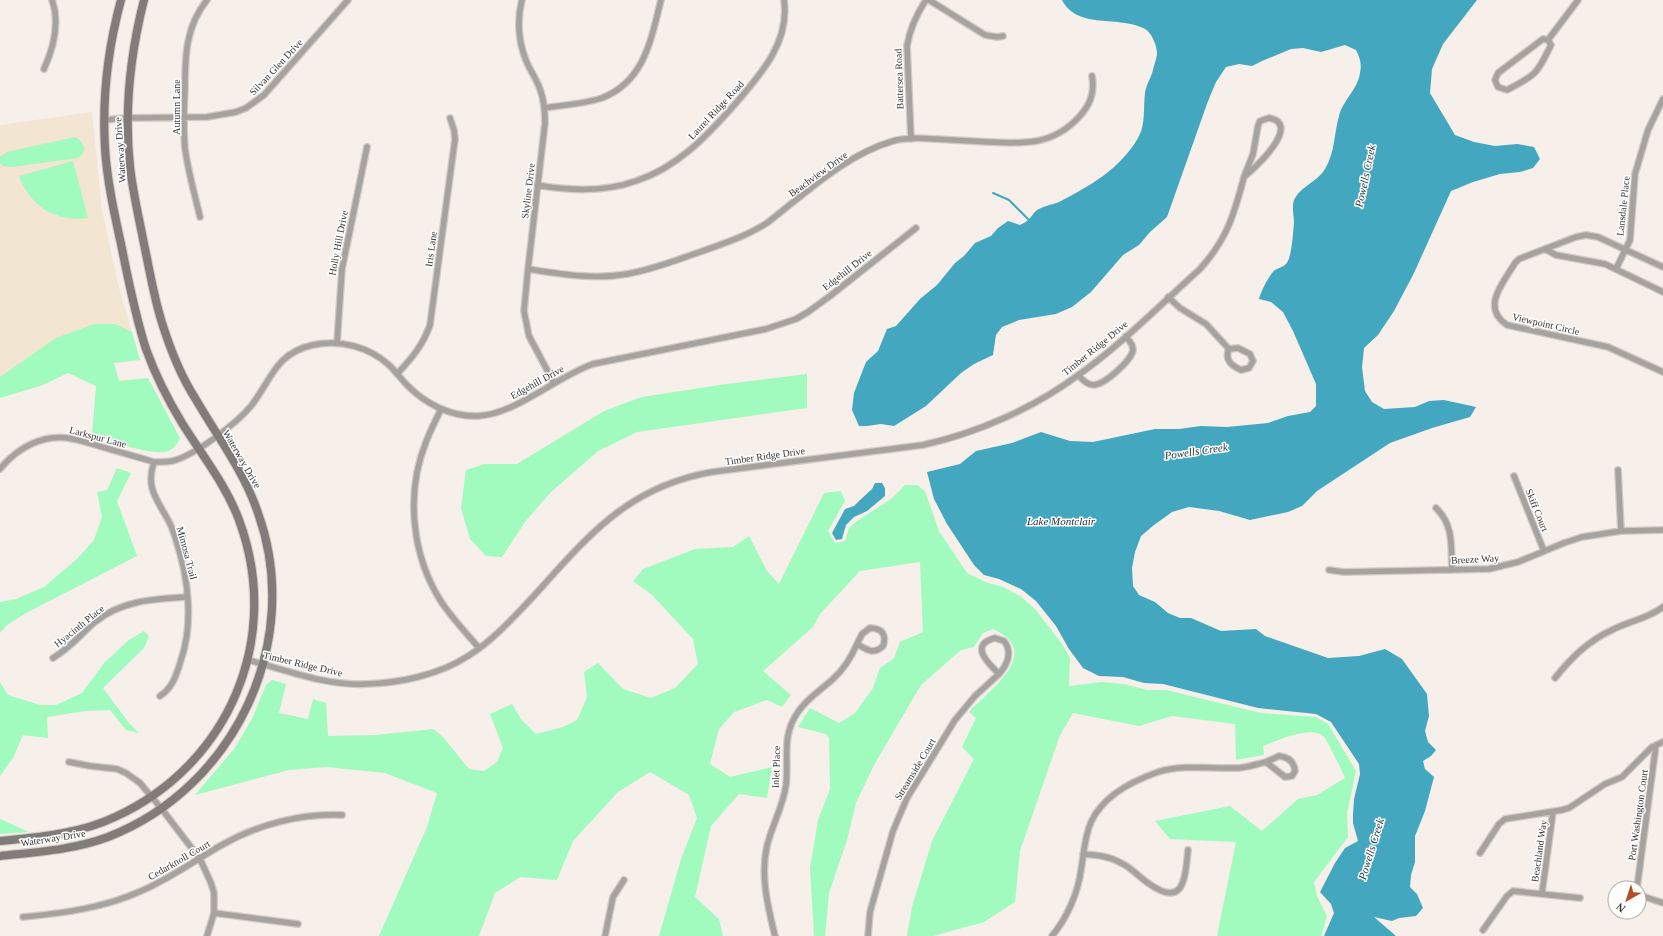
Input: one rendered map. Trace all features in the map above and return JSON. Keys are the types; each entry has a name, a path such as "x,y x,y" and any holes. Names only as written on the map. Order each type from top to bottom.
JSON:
{"main road":[{"name":"Waterway Drive","path":"0,841 48,836 86,828 114,818 152,797 190,765 215,734 236,696 248,660 254,618 254,584 250,557 240,522 232,504 178,416 156,373 137,320 111,192 105,149 104,120 110,46 121,0"},
{"name":"Waterway Drive","path":"0,856 48,851 89,843 125,829 162,808 188,788 205,771 228,741 247,706 263,664 268,644 272,612 272,577 269,552 259,514 238,468 194,396 182,373 163,325 155,298 134,192 130,168 127,118 131,64 144,0"}],"street":[{"path":"44,69 50,54 56,29 52,0"},
{"name":"Autumn Lane","path":"200,217 185,149 185,54 187,40 197,14 207,0"},
{"name":"Silvan Glen Drive","path":"104,120 127,118 207,117 224,115 241,110 255,102 285,72 348,0"},
{"name":"Skyline Drive","path":"522,0 519,20 522,46 529,67 540,90 545,108 544,134 524,301 526,323 533,345 554,383"},
{"path":"545,108 602,98 623,86 639,69 645,58 661,0"},
{"name":"Laurel Ridge Road","path":"538,185 576,190 635,182 650,176 685,154 714,128 760,76 770,61 785,19 784,0"},
{"path":"928,0 985,35 991,37 1003,36"},
{"name":"Battersea Road","path":"911,139 907,46 915,19 928,0"},
{"path":"1548,40 1578,0"},
{"path":"1543,39 1548,40 1551,45 1535,74 1529,79 1507,90 1498,87 1495,80 1498,73 1543,39"},
{"name":"Beachview Drive","path":"528,269 587,276 626,274 654,268 731,242 762,226 845,164 861,154 894,140 911,139 1019,144 1042,140 1065,129 1082,113 1092,97 1094,89 1092,76"},
{"name":"Lansdale Place","path":"1616,269 1626,250 1631,230 1635,174 1648,130 1663,99"},
{"name":"Iris Lane","path":"397,374 416,354 422,345 430,325 455,139 450,118"},
{"name":"Timber Ridge Drive","path":"248,660 329,681 366,684 408,679 434,672 458,662 479,648 513,619 603,523 633,501 664,485 682,478 712,472 899,449 946,440 1000,419 1044,397 1078,375 1126,336 1200,269 1220,244 1232,219 1244,177 1253,154 1258,126 1264,119 1273,119 1279,125 1279,136 1263,161 1244,177"},
{"name":"Holly Hill Drive","path":"337,343 342,269 367,147"},
{"name":"Edgehill Drive","path":"198,448 218,436 237,421 251,406 270,375 283,360 292,353 313,345 337,343 353,346 367,351 380,358 417,394 441,409 465,416 491,414 507,409 582,368 593,364 766,329 796,319 830,296 916,228"},
{"name":"Viewpoint Circle","path":"1663,267 1598,237 1586,235 1576,237 1519,259 1515,262 1495,297 1495,311 1502,321 1512,327 1608,347 1663,372"},
{"path":"1545,249 1556,255 1605,264 1663,292"},
{"path":"1168,297 1180,308 1206,324 1218,335 1229,349"},
{"path":"1078,375 1087,384 1096,385 1118,370 1132,353 1132,345 1126,336"},
{"path":"1238,348 1250,354 1253,361 1249,368 1241,370 1234,367 1227,358 1229,349 1238,348"},
{"path":"441,409 425,443 416,482 414,517 416,536 423,563 434,589 450,614 479,648"},
{"name":"Larkspur Lane","path":"0,469 9,458 25,447 40,440 58,437 74,439 154,462 173,461 182,458 198,448"},
{"name":"Mimosa Trail","path":"154,462 150,479 151,487 168,520 176,540 185,576 188,597 187,626 183,656 172,684 160,696"},
{"path":"1618,470 1621,531"},
{"name":"Skiff Court","path":"1514,476 1544,551"},
{"path":"1436,508 1447,521 1450,531 1452,570"},
{"name":"Breeze Way","path":"1329,570 1344,572 1489,569 1504,567 1582,537 1621,531 1663,530"},
{"name":"Hyacinth Place","path":"53,658 73,644 96,621 116,609 134,602 188,597"},
{"path":"1555,678 1584,647 1597,638 1612,630 1646,617 1663,607"},
{"name":"Inlet Place","path":"775,936 766,898 765,861 767,847 783,800 786,786 786,744 788,734 797,712 806,701 842,669 851,658 857,644 862,634 870,628 880,630 884,633 885,637 883,646 875,651 869,651 857,644"},
{"name":"Streamside Court","path":"868,936 870,912 894,832 907,798 956,720 975,696 999,674 1006,663 1009,649 1004,641 995,638 987,641 984,645 982,654 984,659 999,674"},
{"path":"1480,853 1505,819 1553,812 1569,808 1599,787 1622,777 1656,744 1663,742"},
{"name":"Port Washington Court","path":"1638,880 1656,744"},
{"path":"1052,936 1063,921 1072,903 1081,870 1083,854 1091,822 1097,812 1114,794 1145,776 1175,768 1240,768 1266,762 1279,756 1288,759 1294,766 1294,774 1289,777 1285,777 1266,762"},
{"path":"69,762 109,768 126,773 140,783 162,808 200,859 206,870 214,893 214,913 207,936"},
{"name":"Beachland Way","path":"1542,893 1553,812"},
{"name":"Cedarknoll Court","path":"24,917 69,912 110,903 159,883 221,846 264,827 306,816 325,814 342,815"},
{"path":"1083,854 1100,856 1122,863 1153,887 1168,894 1173,894 1180,889 1187,864 1188,850"},
{"path":"606,936 613,897 624,880"},
{"path":"1483,930 1510,893 1517,890 1580,898"},
{"path":"1647,898 1663,903"},
{"path":"214,913 298,924"}],"shaded area":[{"path":"92,112 102,210 118,284 132,332 115,324 0,383 0,125"}],"green space":[{"path":"75,137 83,144 84,147 83,153 78,158 12,167 3,166 0,163 0,157 7,152"},
{"path":"73,161 88,218 76,219 65,217 55,215 46,210 37,204 30,196 19,176"},
{"path":"95,324 115,324 132,332 140,360 114,363 119,381 148,378 180,438 172,449 168,451 152,452 92,435 96,386 68,373 43,385 0,398 0,377 56,338"},
{"path":"807,374 807,408 637,432 598,451 550,493 525,522 502,557 486,556 470,539 461,508 466,470 485,464 517,464 604,411 642,397 726,384"},
{"path":"117,468 131,473 117,501 137,556 26,613 7,625 0,633 0,602 16,599 44,587 77,559 94,540 102,517 97,492 107,490"},
{"path":"905,485 917,485 925,491 939,531 967,573 988,583 1003,587 1020,596 1035,609 1062,644 1070,658 1069,686 1101,682 1124,684 1147,690 1166,690 1261,713 1316,717 1328,724 1356,771 1347,813 1348,837 1314,882 1317,896 1327,916 1321,936 1217,936 1236,842 1170,839 1155,821 1230,806 1262,831 1298,799 1317,795 1345,778 1323,736 1318,733 1310,732 1293,735 1263,746 1264,755 1236,760 1235,724 1172,716 1139,726 1073,713 1060,735 1020,851 1015,902 984,922 933,936 907,936 912,907 932,841 974,759 962,747 976,718 969,712 999,682 1008,671 1014,660 1014,649 1008,638 993,629 983,633 974,647 961,650 921,685 874,765 856,803 847,840 829,893 825,936 814,936 810,868 818,820 830,789 829,738 826,734 798,727 810,708 839,723 855,713 873,688 880,668 894,658 900,642 923,632 920,562 860,571 820,614 813,627 763,671 791,695 782,707 767,700 734,712 719,729 710,764 730,777 772,767 767,798 739,794 711,826 695,897 719,919 723,936 659,936 681,859 697,818 689,795 650,772 618,792 573,841 557,880 520,877 495,893 479,936 379,936 427,827 437,793 385,773 326,767 289,770 195,795 234,749 252,719 266,685 272,680 286,684 279,713 308,719 313,699 326,703 328,736 376,735 433,729 443,737 469,769 484,771 497,762 503,748 490,714 512,704 521,719 536,734 563,727 577,720 587,697 584,672 598,663 623,689 651,698 675,688 698,664 693,639 652,595 633,581 643,569 695,549 733,547 749,536 767,571 779,584 824,493 841,491 845,501 828,531 835,543 845,541 849,528 857,521 891,499"},
{"path":"144,631 149,636 144,648 103,688 129,723 139,733 126,730 110,710 85,711 47,717 48,738 23,735 13,758 0,776 0,682 8,695 40,705 56,705 82,693 105,662 129,640"},
{"path":"0,819 29,832 0,834"}],"water":[{"name":"Lake Montclair","path":"1062,0 1477,0 1443,44 1432,69 1430,93 1455,135 1474,142 1495,146 1517,144 1534,147 1540,159 1533,168 1520,172 1500,174 1473,182 1451,191 1414,273 1394,311 1378,335 1364,348 1362,367 1365,391 1372,402 1384,409 1415,407 1429,401 1444,400 1476,407 1470,417 1432,428 1390,443 1317,491 1302,506 1288,512 1250,520 1219,511 1189,507 1172,512 1141,536 1135,552 1132,568 1133,586 1139,595 1155,602 1168,613 1180,618 1191,618 1221,631 1256,629 1265,636 1328,658 1359,656 1385,649 1402,659 1427,694 1429,716 1425,731 1428,742 1436,750 1431,756 1423,761 1425,769 1434,777 1425,811 1415,836 1415,862 1411,875 1410,887 1417,894 1423,908 1416,916 1399,918 1392,921 1374,917 1396,936 1324,936 1334,913 1331,904 1320,892 1335,863 1345,848 1358,841 1353,823 1353,814 1354,799 1360,774 1359,764 1331,722 1316,714 1258,708 1163,684 1144,683 1123,677 1099,676 1083,668 1069,649 1056,626 1036,601 1021,589 999,579 984,575 974,565 947,524 934,499 927,472 960,464 976,451 1012,443 1041,432 1070,441 1093,442 1155,429 1179,429 1201,426 1227,427 1268,423 1288,416 1310,412 1316,406 1316,384 1293,331 1283,312 1271,302 1259,299 1270,276 1275,270 1286,264 1290,256 1293,238 1293,207 1295,198 1322,173 1331,156 1341,110 1359,79 1361,64 1356,50 1345,45 1321,52 1303,48 1291,49 1252,66 1239,64 1226,67 1216,82 1208,101 1167,217 1150,232 1139,245 1123,255 1091,292 1072,307 1056,314 1019,320 1002,327 996,335 993,355 974,364 961,373 926,406 894,426 881,424 859,426 852,410 854,393 866,362 878,351 887,329 896,326 920,299 937,285 955,263 964,256 975,243 991,236 998,228 1008,221 1020,225 1028,220 1038,209 1059,202 1093,183 1122,159 1131,149 1141,133 1144,99 1157,55 1156,46 1153,39 1145,29 1135,25 1088,19 1078,15 1069,9"},
{"path":"875,483 882,483 885,488 885,496 867,511 854,517 846,525 842,539 836,540 832,533 845,509 854,506 872,489"}],"waterway":[{"path":"993,193 1009,200 1029,220"}],"water label":[{"name":"Powells Creek","path":"1365,176"},
{"name":"Powells Creek","path":"1196,451"},
{"name":"Powells Creek","path":"1371,849"}]}
